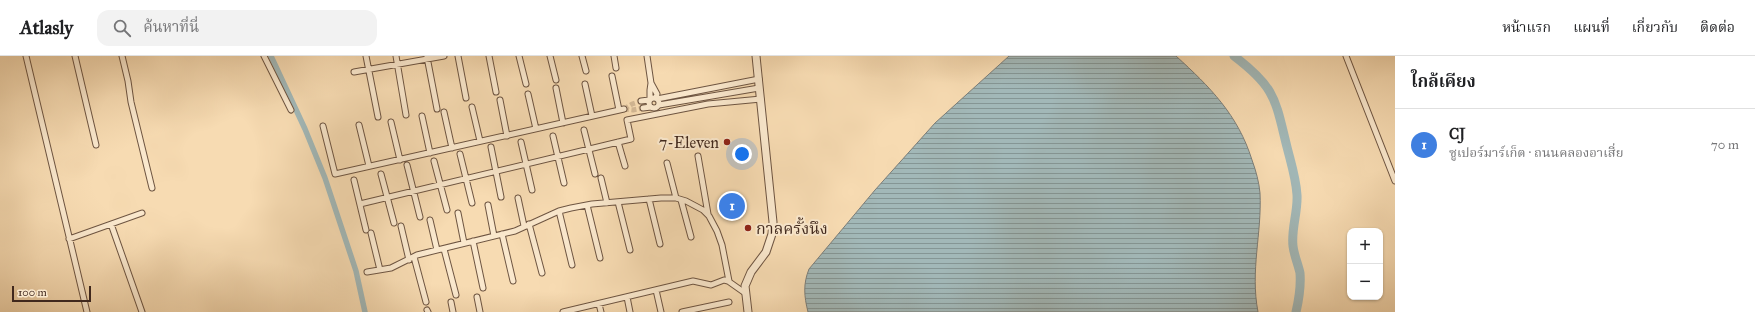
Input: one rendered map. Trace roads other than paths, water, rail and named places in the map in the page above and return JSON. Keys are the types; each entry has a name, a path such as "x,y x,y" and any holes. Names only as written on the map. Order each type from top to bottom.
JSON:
{"street":[{"path":"26,56 87,312"},
{"path":"75,56 96,145"},
{"path":"122,56 131,102 152,188"},
{"path":"264,56 291,110"},
{"path":"366,56 378,117"},
{"path":"396,56 406,115"},
{"path":"354,72 444,56"},
{"path":"458,56 466,98"},
{"path":"489,56 496,92"},
{"path":"519,56 526,84"},
{"path":"550,56 556,80"},
{"path":"582,56 586,71"},
{"path":"614,56 616,68"},
{"path":"647,56 651,83 650,90 653,99 658,105"},
{"path":"748,312 745,292 747,280 766,252 773,228 756,56"},
{"path":"1346,56 1395,181"},
{"path":"427,58 437,109"},
{"path":"323,126 335,174 622,109 612,76"},
{"path":"641,101 759,79"},
{"path":"585,84 592,116"},
{"path":"556,88 563,123"},
{"path":"643,108 654,108 658,105 759,88"},
{"path":"528,94 536,129"},
{"path":"651,107 653,99"},
{"path":"360,204 631,139 627,120 708,104 761,99"},
{"path":"500,100 507,136"},
{"path":"472,107 480,141"},
{"path":"444,112 452,148"},
{"path":"422,116 430,153"},
{"path":"391,122 400,160"},
{"path":"358,125 369,166"},
{"path":"584,130 596,174"},
{"path":"552,136 564,183"},
{"path":"521,142 532,190"},
{"path":"618,142 625,166"},
{"path":"490,147 501,197"},
{"path":"460,154 472,203"},
{"path":"698,156 708,215 717,231 722,245 729,281"},
{"path":"434,161 447,210"},
{"path":"667,163 691,237"},
{"path":"407,165 420,217"},
{"path":"381,174 394,223"},
{"path":"601,178 607,203"},
{"path":"354,180 366,230"},
{"path":"518,198 542,273"},
{"path":"366,272 391,268 437,250 502,234 559,211 587,205 649,199 678,199 695,206 708,215"},
{"path":"649,199 660,244"},
{"path":"618,202 630,250"},
{"path":"488,205 494,236"},
{"path":"587,205 600,258"},
{"path":"559,211 572,265"},
{"path":"69,239 142,213"},
{"path":"458,213 464,243"},
{"path":"430,220 437,250"},
{"path":"111,224 142,312"},
{"path":"401,226 426,302"},
{"path":"371,233 380,270"},
{"path":"502,234 513,281"},
{"path":"473,241 483,288"},
{"path":"444,249 456,294"},
{"path":"563,312 693,281 711,285 724,280 729,281 745,292"},
{"path":"656,290 661,312"},
{"path":"477,297 480,312"},
{"path":"627,297 630,312"},
{"path":"451,302 453,312"},
{"path":"682,312 729,302"},
{"path":"599,304 601,312"}],"waterway":[{"path":"271,56 305,129 325,178 356,271 365,312"},
{"path":"1234,56 1248,67 1266,86 1272,96 1280,117 1293,171 1297,201 1293,246 1300,273 1300,292 1296,312"}],"tunnel":[{"path":"624,109 641,101"},
{"path":"624,109 633,110 643,108"}],"place":[{"name":"7-Eleven","path":"727,142"},
{"name":"CJ","path":"732,206"},
{"name":"กาลครั้งนึง","path":"748,228"}]}
